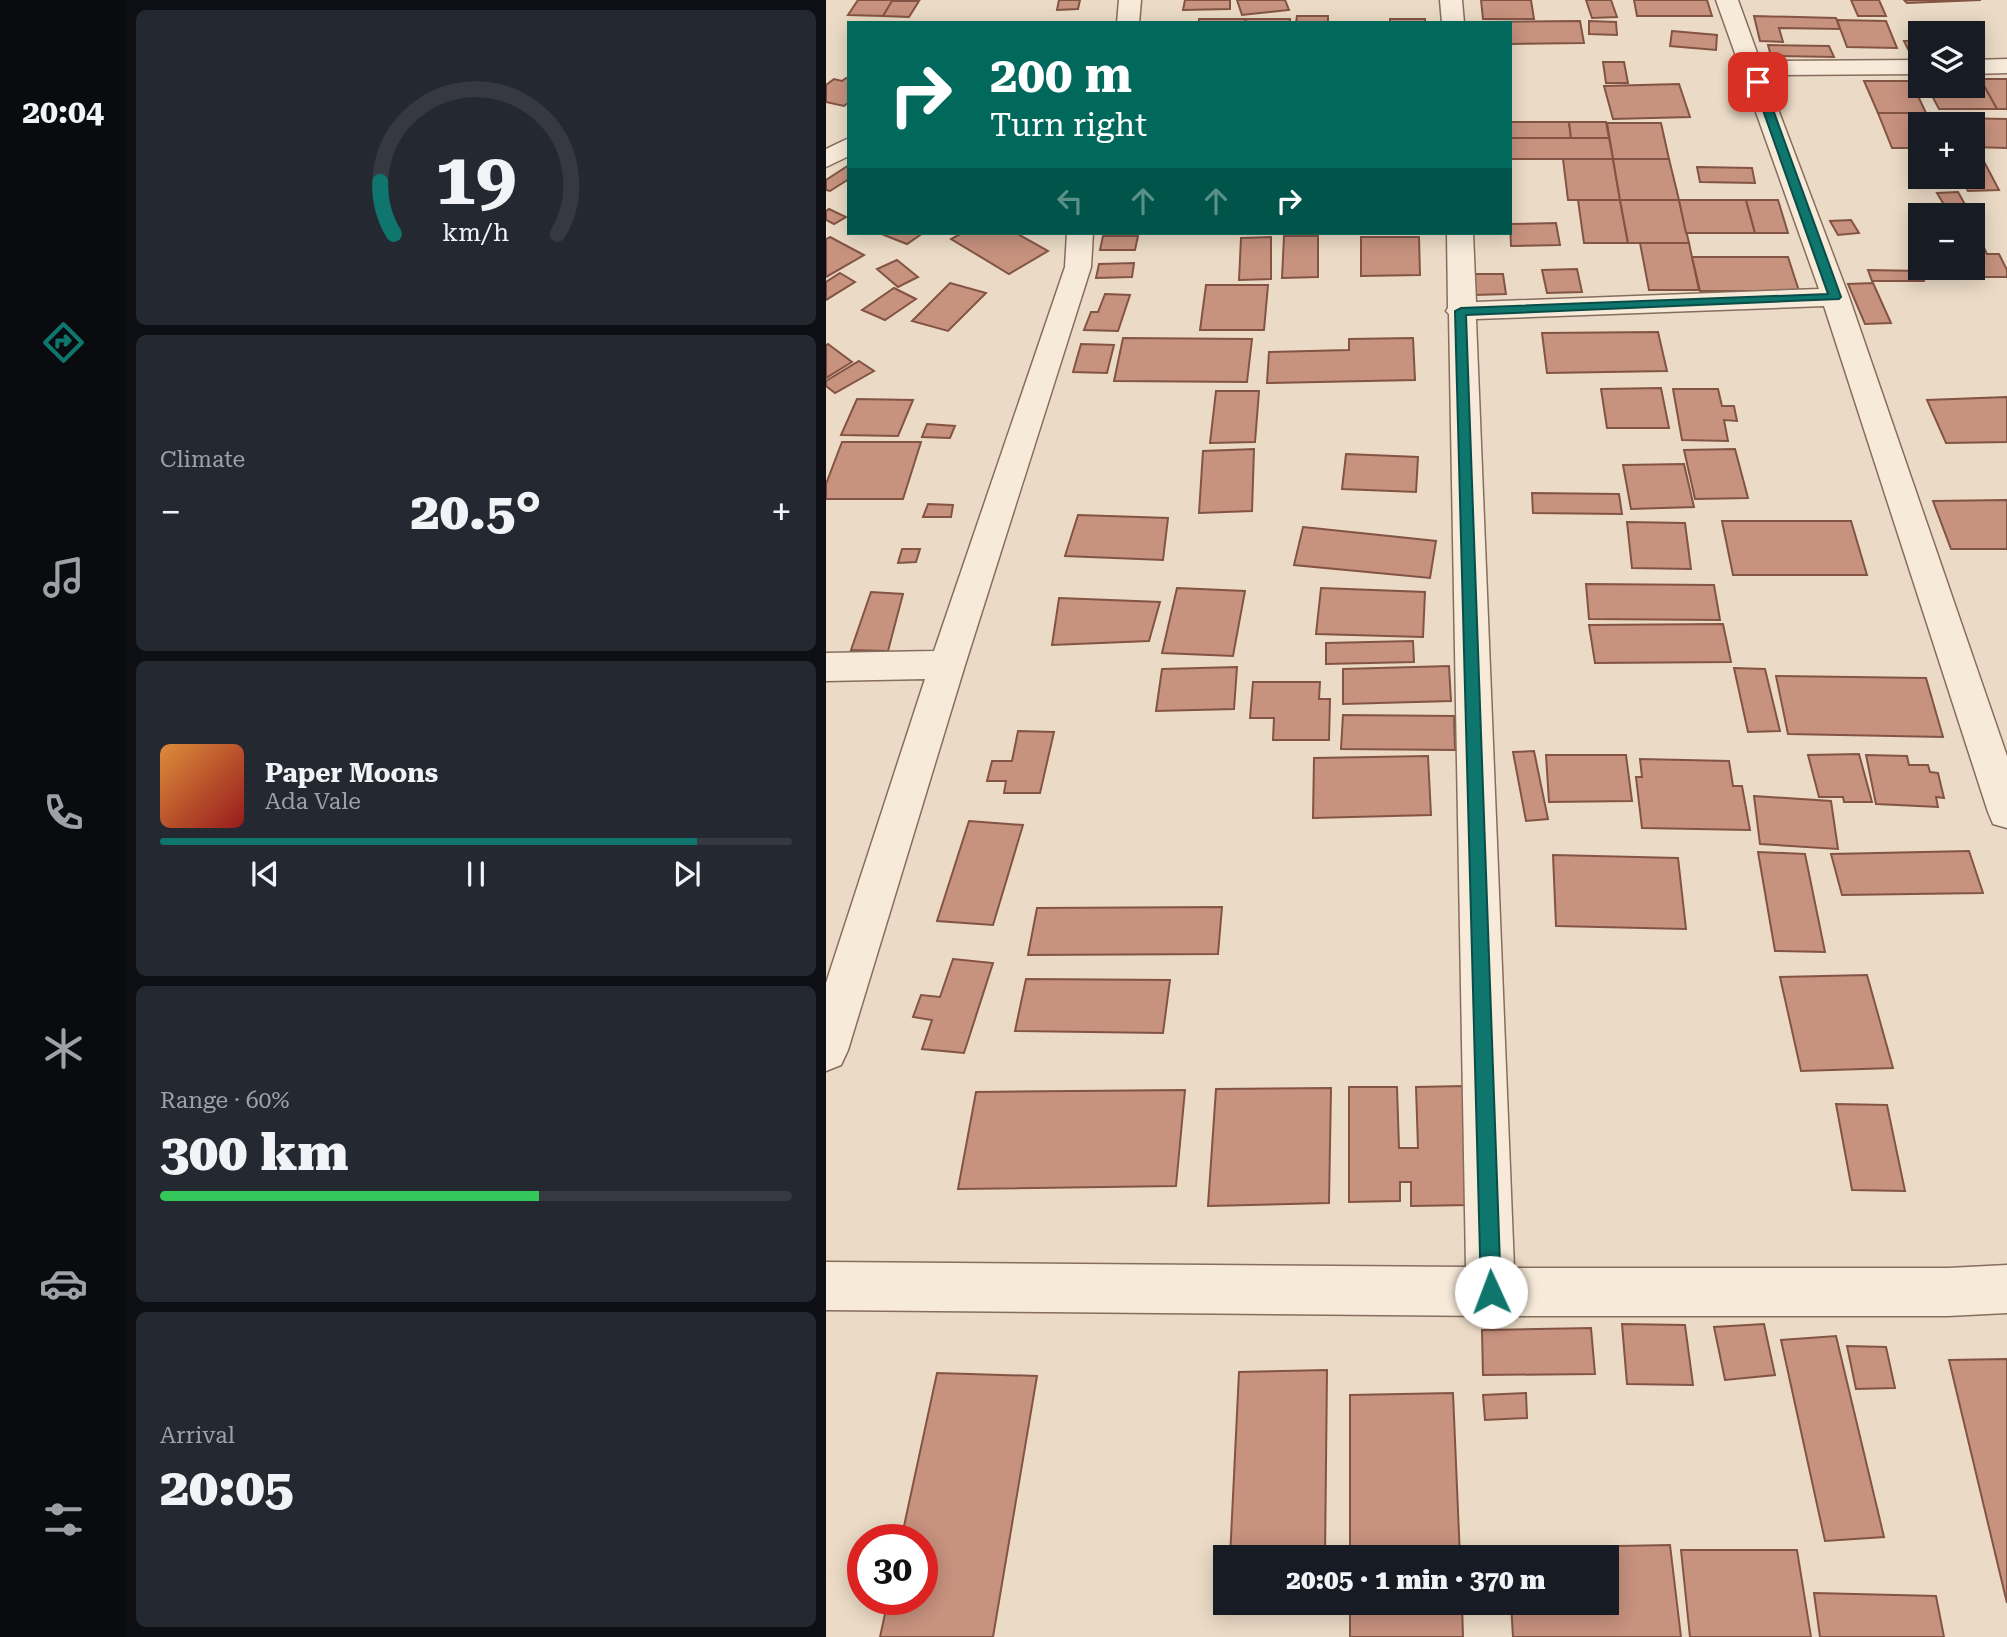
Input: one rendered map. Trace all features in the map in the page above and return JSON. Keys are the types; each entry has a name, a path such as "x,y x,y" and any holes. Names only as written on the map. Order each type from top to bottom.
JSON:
{"street":[{"path":"1128,21 1130,0"},
{"path":"1451,0 1453,21"},
{"path":"1727,0 1835,297 2007,813"},
{"path":"1985,66 2007,66"},
{"path":"1753,68 1908,67"},
{"path":"826,134 847,142"},
{"path":"826,160 847,144"},
{"path":"826,1050 947,665 1078,267 1080,235"},
{"path":"1460,235 1491,1292"},
{"path":"1461,311 1835,297"},
{"path":"826,667 947,665"},
{"path":"826,1286 1491,1292 1948,1292 2007,1289"}],"building":[{"path":"858,0 893,0 883,16 848,15"},
{"path":"1059,0 1080,0 1078,9 1057,10"},
{"path":"1185,0 1230,0 1230,9 1183,10"},
{"path":"1237,0 1285,0 1289,10 1242,15"},
{"path":"1481,0 1531,0 1534,19 1483,19"},
{"path":"1586,0 1611,0 1617,17 1592,18"},
{"path":"1634,0 1707,0 1712,16 1637,16"},
{"path":"1851,0 1879,0 1886,16 1858,16"},
{"path":"1904,0 1981,0 1907,3"},
{"path":"892,1 919,1 909,17 883,16"},
{"path":"1297,16 1328,16 1328,21 1296,21"},
{"path":"1754,16 1836,18 1840,29 1779,28 1783,42 1760,41"},
{"path":"1199,19 1246,19 1246,21"},
{"path":"1246,19 1290,19 1290,21"},
{"path":"1390,19 1425,19 1425,21"},
{"path":"1837,20 1886,21 1897,48 1847,47"},
{"path":"1580,21 1584,43 1512,44 1512,22"},
{"path":"1589,21 1616,22 1617,35 1589,34"},
{"path":"1672,31 1717,35 1716,50 1670,46"},
{"path":"1768,45 1829,46 1834,57 1771,56"},
{"path":"1603,62 1624,62 1628,83 1606,83"},
{"path":"847,78 847,104 844,106 826,102 826,85 834,79 842,81"},
{"path":"1985,79 2007,79 2007,109 1997,109 1985,88"},
{"path":"1864,81 1908,81 1908,98 1919,98 1926,112 1908,113 1878,113"},
{"path":"1679,84 1690,117 1613,119 1604,86"},
{"path":"1985,88 1997,109 1939,109 1933,98 1985,98"},
{"path":"1878,113 1908,113 1908,148 1892,148"},
{"path":"1985,119 2007,119 2007,148 1985,147"},
{"path":"1512,122 1569,122 1571,138 1512,138"},
{"path":"1569,122 1606,122 1609,138 1571,138"},
{"path":"1607,123 1661,123 1669,159 1613,159"},
{"path":"1512,138 1609,138 1613,159 1512,159"},
{"path":"1563,159 1613,159 1620,200 1568,200"},
{"path":"1613,159 1669,159 1679,200 1620,200"},
{"path":"1985,163 1999,190 1967,189 1985,189"},
{"path":"847,166 847,180 830,191 826,190 826,180"},
{"path":"1697,167 1752,168 1755,183 1700,182"},
{"path":"1958,192 1964,203 1943,203 1937,193"},
{"path":"1578,200 1620,200 1628,243 1584,243"},
{"path":"1620,200 1679,200 1689,243 1628,243"},
{"path":"1679,200 1746,200 1755,233 1686,233"},
{"path":"1746,200 1778,200 1788,233 1755,233"},
{"path":"829,209 846,217 834,224 826,220 826,211"},
{"path":"1851,220 1859,233 1838,235 1830,221"},
{"path":"1556,223 1560,245 1511,246 1512,224"},
{"path":"884,235 920,235 907,244"},
{"path":"958,235 1020,235 1048,251 1009,274 951,239"},
{"path":"1103,236 1138,236 1135,250 1100,250"},
{"path":"1284,236 1318,236 1318,277 1282,278"},
{"path":"830,237 864,255 826,277 826,239"},
{"path":"1271,237 1271,279 1239,280 1241,238"},
{"path":"1361,237 1419,237 1420,275 1361,276"},
{"path":"1640,243 1689,243 1699,290 1649,290"},
{"path":"1985,250 1987,254 1999,254 2007,270 2007,277 1985,277"},
{"path":"1692,257 1788,257 1799,291 1700,291"},
{"path":"897,260 918,277 898,287 877,269"},
{"path":"1134,263 1132,277 1096,278 1099,264"},
{"path":"1577,269 1582,292 1547,293 1542,270"},
{"path":"1868,270 1908,271 1908,280 1924,281 1872,281"},
{"path":"840,273 855,282 826,300 826,282"},
{"path":"1474,274 1503,274 1506,294 1475,295"},
{"path":"950,283 986,293 948,331 912,321"},
{"path":"1873,283 1891,323 1865,324 1848,284"},
{"path":"1206,285 1268,285 1264,330 1200,330"},
{"path":"894,288 916,299 885,320 862,310"},
{"path":"1105,294 1130,295 1118,331 1084,330 1091,312 1098,312"},
{"path":"1658,332 1667,371 1547,373 1542,333"},
{"path":"1123,338 1252,339 1247,382 1114,381"},
{"path":"1413,338 1415,380 1267,383 1269,352 1349,350 1349,339"},
{"path":"1081,344 1114,345 1107,373 1073,372"},
{"path":"826,345 852,362 826,378"},
{"path":"859,361 874,371 835,393 826,386 826,381"},
{"path":"1661,388 1669,428 1607,428 1601,389"},
{"path":"1673,389 1718,389 1722,406 1734,406 1737,421 1724,420 1728,441 1682,440"},
{"path":"1216,391 1259,391 1255,442 1210,443"},
{"path":"2007,397 2007,442 1946,443 1927,400"},
{"path":"857,399 913,400 898,436 841,435"},
{"path":"927,424 955,426 950,438 922,437"},
{"path":"842,442 921,442 903,499 826,499 826,484"},
{"path":"1254,449 1252,511 1199,513 1203,451"},
{"path":"1735,449 1748,498 1695,499 1684,450"},
{"path":"1346,454 1418,457 1416,492 1342,489"},
{"path":"1684,464 1694,507 1631,509 1623,465"},
{"path":"1532,493 1619,494 1622,514 1533,513"},
{"path":"2007,500 2007,549 1951,549 1933,501"},
{"path":"928,504 953,505 951,517 923,517"},
{"path":"1078,515 1168,518 1163,560 1065,556"},
{"path":"1722,521 1851,521 1867,575 1733,575"},
{"path":"1627,522 1685,523 1691,569 1632,568"},
{"path":"1303,527 1436,541 1430,578 1294,565"},
{"path":"902,549 920,549 916,562 898,563"},
{"path":"1586,584 1714,585 1720,620 1589,619"},
{"path":"1177,588 1245,591 1233,656 1162,653"},
{"path":"1321,588 1425,592 1423,637 1316,634"},
{"path":"871,592 903,594 888,651 851,650"},
{"path":"1059,598 1160,602 1149,641 1052,645"},
{"path":"1723,624 1731,662 1595,663 1589,625"},
{"path":"1413,641 1414,662 1326,664 1326,643"},
{"path":"1449,666 1451,701 1343,704 1343,669"},
{"path":"1237,667 1234,709 1156,711 1162,669"},
{"path":"1734,668 1765,669 1780,731 1748,732"},
{"path":"1776,676 1926,678 1943,737 1788,734"},
{"path":"1253,682 1320,682 1319,699 1330,699 1329,740 1273,740 1274,718 1250,718"},
{"path":"1343,715 1454,716 1455,750 1341,749"},
{"path":"1018,731 1054,732 1040,793 1004,793 1006,781 987,781 992,761 1012,761"},
{"path":"1534,751 1548,819 1526,821 1513,752"},
{"path":"1859,754 1872,802 1844,802 1843,797 1819,797 1808,755"},
{"path":"1546,755 1626,755 1632,801 1549,802"},
{"path":"1866,755 1907,756 1909,765 1928,765 1930,772 1938,773 1944,798 1936,797 1938,807 1876,804"},
{"path":"1428,756 1431,815 1313,818 1314,758"},
{"path":"1640,759 1729,761 1733,786 1742,786 1750,830 1642,828 1636,777 1642,777"},
{"path":"1754,796 1831,801 1838,849 1760,844"},
{"path":"969,821 1023,825 993,925 937,921"},
{"path":"1969,851 1983,893 1842,895 1831,854"},
{"path":"1758,852 1805,854 1825,952 1775,951"},
{"path":"1553,855 1678,858 1686,929 1556,926"},
{"path":"1222,907 1218,954 1028,955 1037,908"},
{"path":"953,959 993,963 964,1053 922,1049 932,1020 913,1017 921,995 940,997"},
{"path":"1867,975 1893,1068 1801,1071 1780,977"},
{"path":"1026,979 1170,980 1163,1033 1015,1031"},
{"path":"1464,1086 1471,1205 1411,1206 1411,1182 1400,1182 1400,1201 1349,1202 1349,1087 1397,1087 1399,1148 1418,1148 1416,1087"},
{"path":"1331,1088 1329,1203 1208,1206 1216,1089"},
{"path":"1185,1090 1176,1186 958,1189 976,1092"},
{"path":"1836,1104 1887,1105 1905,1191 1852,1190"},
{"path":"1622,1324 1685,1325 1693,1385 1627,1384"},
{"path":"1764,1324 1775,1375 1725,1380 1714,1327"},
{"path":"1591,1328 1595,1374 1483,1375 1482,1330"},
{"path":"1836,1336 1884,1537 1825,1541 1781,1340"},
{"path":"1847,1346 1886,1347 1895,1388 1856,1389"},
{"path":"2007,1359 2007,1603 1949,1360"},
{"path":"1327,1370 1325,1545 1231,1545 1239,1372"},
{"path":"937,1373 1037,1376 993,1637 880,1637 885,1615 938,1615 938,1524 904,1524"},
{"path":"1453,1393 1459,1545 1350,1545 1350,1395"},
{"path":"1526,1393 1527,1418 1485,1420 1483,1395"},
{"path":"1670,1545 1681,1637 1513,1637 1512,1615 1619,1615 1619,1546"},
{"path":"1681,1550 1797,1550 1811,1637 1690,1637"},
{"path":"1814,1593 1936,1596 1944,1637 1820,1637"},
{"path":"1350,1615 1462,1615 1463,1637 1350,1637"}],"route":[{"path":"1491,1292 1461,311 1835,297 1758,82"}]}
